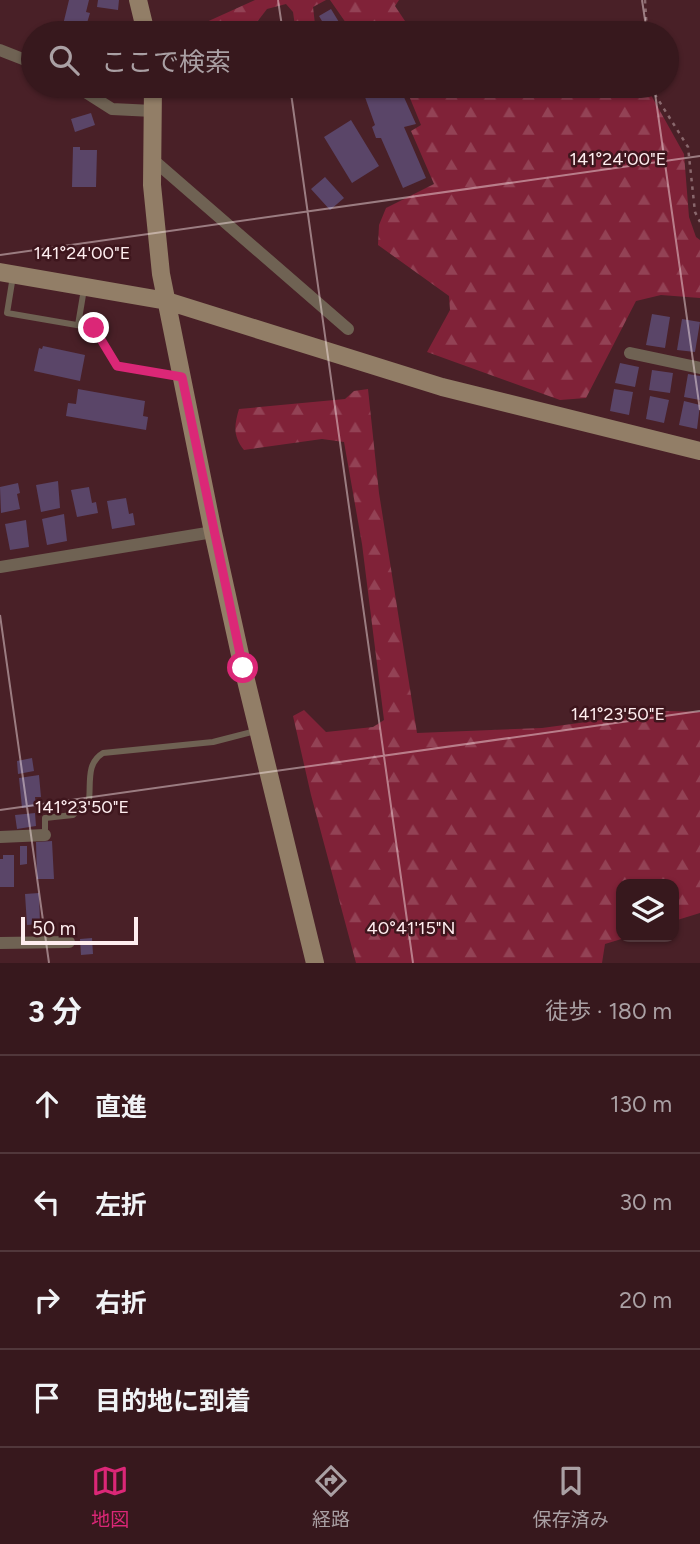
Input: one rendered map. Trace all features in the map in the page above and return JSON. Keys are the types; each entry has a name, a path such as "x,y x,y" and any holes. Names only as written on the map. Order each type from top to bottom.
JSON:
{"street":[{"path":"138,0 143,21"},
{"path":"0,50 21,58"},
{"path":"95,98 112,109 153,111"},
{"path":"153,98 151,158 154,215 167,301 213,532 315,963"},
{"path":"151,158 348,330"},
{"path":"7,273 167,301 442,387 700,451"},
{"path":"630,353 700,368"},
{"path":"0,567 213,532"},
{"path":"0,837 45,835"},
{"path":"0,943 69,942"}],"lane":[{"path":"7,273 7,313 94,328 117,366 182,377"},
{"path":"78,325 85,286"},
{"path":"45,835 45,818 74,814 89,801 91,764 103,753 213,742 258,731"}],"path":[{"path":"645,0 646,21"},
{"path":"657,98 688,147 695,212 700,222"}],"green space":[{"path":"255,0 326,0 313,7 315,21 294,21 293,12 286,4 267,9 258,21 209,21"},
{"path":"330,0 399,0 395,6 405,21 345,21"},
{"path":"410,98 653,98 684,154 689,217 696,237 700,240 700,298 661,295 636,301 586,398 560,400 427,352 450,310 449,296 378,245 379,225 386,208 434,184 411,131 421,125"},
{"path":"368,389 379,493 417,733 542,728 668,711 700,712 700,913 679,919 679,879 616,879 616,941 605,944 602,963 356,963 293,716 304,710 326,732 373,727 384,720 362,544 344,442 322,439 244,450 236,435 235,426 239,409 345,399 354,391"}],"building":[{"path":"69,0 89,0 86,12 90,13 88,21 64,21"},
{"path":"98,0 119,0 118,10 97,7"},
{"path":"331,9 338,21 322,21 319,16"},
{"path":"365,98 404,98 416,124 404,127 426,178 403,188 381,138 376,138 372,127 375,125"},
{"path":"91,113 95,125 75,132 71,119"},
{"path":"351,120 379,166 352,183 324,137"},
{"path":"73,147 80,147 80,150 97,150 96,187 72,187"},
{"path":"325,177 344,198 330,210 311,189"},
{"path":"652,314 670,317 665,348 646,345"},
{"path":"682,319 700,322 695,352 677,350"},
{"path":"43,346 85,355 80,381 34,371 39,348 42,349"},
{"path":"620,363 639,367 635,387 615,383"},
{"path":"652,370 673,373 670,393 649,390"},
{"path":"688,374 700,376 700,400 684,397"},
{"path":"78,389 145,401 143,416 148,417 146,430 66,416 68,403 76,404"},
{"path":"614,389 633,392 629,415 610,411"},
{"path":"650,396 669,400 664,423 646,419"},
{"path":"684,401 700,405 697,429 679,425"},
{"path":"58,481 60,508 41,512 36,485"},
{"path":"18,483 20,509 1,513 0,487"},
{"path":"89,487 92,503 96,502 98,513 77,517 71,490"},
{"path":"126,498 129,514 133,513 135,525 112,529 107,501"},
{"path":"64,514 67,541 47,545 42,519"},
{"path":"26,520 29,547 10,550 5,524"},
{"path":"32,758 34,771 18,774 17,761"},
{"path":"39,775 41,797 35,797 36,806 22,808 19,778"},
{"path":"35,813 36,826 17,829 15,815"},
{"path":"52,841 54,879 37,879 36,842"},
{"path":"20,846 27,846 27,864 20,865"},
{"path":"3,855 14,855 14,887 0,887 0,859 3,859"},
{"path":"39,893 40,924 27,925 25,894"},
{"path":"92,938 93,954 81,955 80,939"}],"route":[{"path":"94,328 117,366 182,377 243,668"}]}
